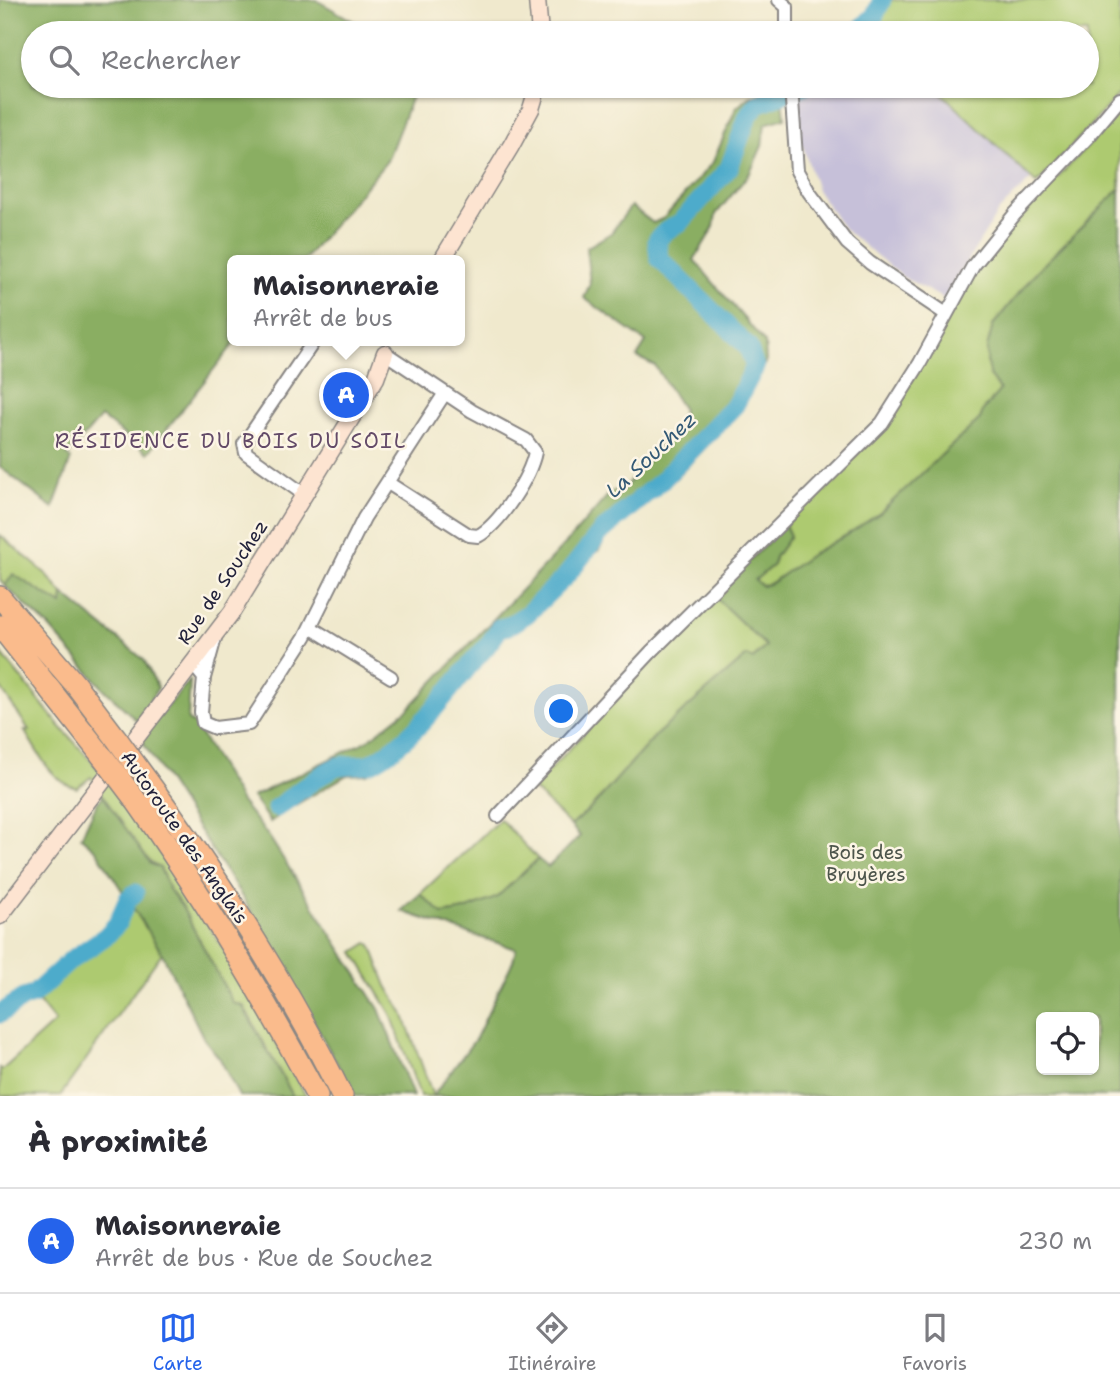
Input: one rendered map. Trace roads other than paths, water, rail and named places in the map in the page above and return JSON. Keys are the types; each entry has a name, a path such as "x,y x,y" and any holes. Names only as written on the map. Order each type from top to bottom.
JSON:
{"highway":[{"name":"Autoroute des Anglais","path":"0,597 75,684 138,767 235,906 309,1032 342,1096"},
{"name":"Autoroute des Anglais","path":"0,626 137,802 205,901 262,995 317,1096"}],"main road":[{"path":"537,0 539,21"},
{"path":"445,255 511,146 534,98"},
{"name":"Rue de Souchez","path":"192,663 226,605 376,378 389,347"},
{"name":"Rue de Souchez","path":"192,663 217,633 301,493"},
{"path":"0,916 66,824 95,791 192,663"}],"street":[{"path":"787,21 788,3"},
{"path":"791,98 797,171 809,192 847,243 870,263 946,314"},
{"path":"498,817 651,652 882,423 920,363 974,267 997,235 1120,99"},
{"path":"301,493 246,453 244,443 311,346"},
{"path":"388,483 469,534 478,536 489,530 511,500 533,466 535,452 526,440 445,393 389,347"},
{"path":"217,633 204,678 203,723 209,727 249,724 310,627 364,518 445,393"},
{"path":"310,627 391,677"},
{"path":"192,663 204,678"}],"waterway":[{"name":"La Souchez","path":"869,21 882,0"},
{"name":"La Souchez","path":"276,808 332,769 344,765 371,763 401,742 435,707 488,645 499,628 508,626 527,614 566,576 601,532 661,481 735,405 755,367 748,347 659,258 657,240 680,223 729,168 748,116 758,104 773,98"},
{"name":"La Souchez","path":"0,1014 23,998 33,995 71,960 106,936 117,924 128,899 135,893"}],"place":[{"name":"Maisonneraie","path":"346,395"}],"district":[{"name":"RÉSIDENCE DU BOIS DU SOIL","path":"231,441"}],"park label":[{"name":"Bois des Bruyères","path":"866,863"}]}
